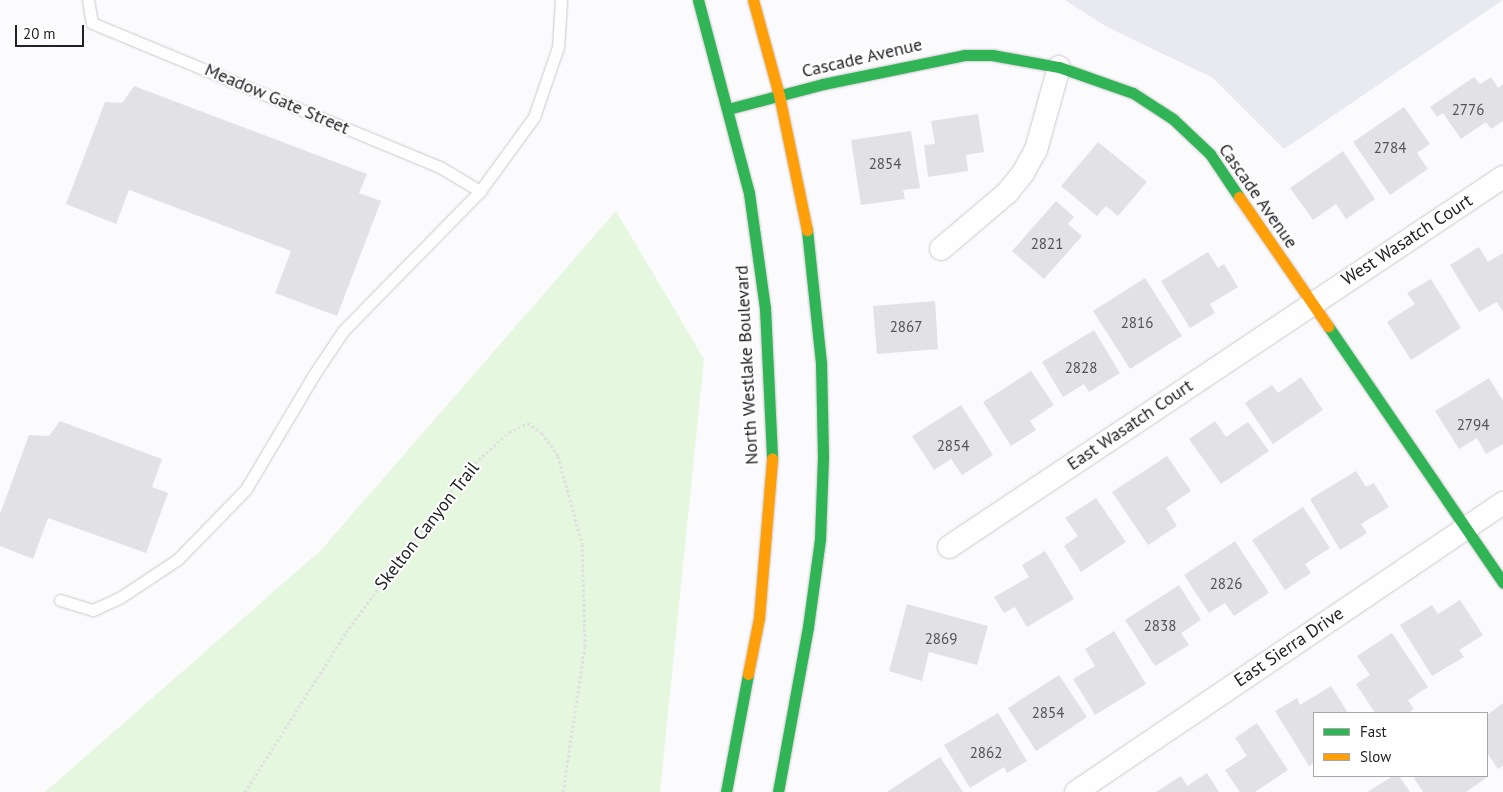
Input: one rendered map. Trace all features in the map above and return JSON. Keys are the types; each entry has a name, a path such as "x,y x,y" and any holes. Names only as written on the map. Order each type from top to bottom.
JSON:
{"main road":[{"name":"North Westlake Boulevard","path":"698,0 749,193 765,318 772,454 768,534 759,618 726,792"},
{"path":"752,0 779,96 807,228 817,300 823,457 820,539 810,617 778,792"},
{"name":"Cascade Avenue","path":"728,109 964,55 992,55 1059,67 1133,93 1173,119 1210,154 1467,527 1503,583"}],"street":[{"path":"941,248 1007,192 1023,173 1036,150 1059,67"},
{"name":"West Wasatch Court","path":"1311,303 1503,177"},
{"name":"East Wasatch Court","path":"949,547 1311,303"},
{"name":"East Sierra Drive","path":"1076,792 1503,503"}],"lane":[{"name":"Meadow Gate Street","path":"88,0 92,23 440,167 480,191"},
{"path":"60,600 93,610 121,597 178,559 246,489 312,376 344,332 480,191 534,117 558,47 562,0"}],"path":[{"name":"Skelton Canyon Trail","path":"244,792 346,632 464,473 509,432 528,423 542,433 558,456 582,544 585,646 564,792"}],"shaded area":[{"path":"1065,0 1503,0 1284,149 1213,78 1107,27"}],"green space":[{"path":"616,211 704,359 660,792 45,792 321,550"}],"building":[{"path":"1474,77 1480,84 1491,77 1498,88 1503,84 1503,121 1491,129 1486,122 1461,139 1443,113 1437,117 1430,107"},
{"path":"134,86 367,174 359,193 381,201 337,316 275,293 291,251 129,190 116,224 66,204 105,102 122,103"},
{"path":"1404,107 1430,144 1417,153 1428,169 1390,195 1353,142"},
{"path":"978,114 984,152 966,155 968,171 928,177 924,145 935,144 931,121"},
{"path":"911,131 920,188 903,190 905,199 861,205 851,140"},
{"path":"1098,142 1147,182 1118,216 1106,206 1097,216 1061,186"},
{"path":"1343,151 1375,199 1346,219 1336,204 1313,220 1290,188"},
{"path":"1056,201 1074,217 1068,224 1082,236 1044,279 1012,251"},
{"path":"1479,247 1488,262 1503,253 1503,312 1497,302 1479,312 1450,265"},
{"path":"1208,252 1218,268 1224,264 1238,287 1210,304 1215,313 1190,328 1161,281"},
{"path":"1145,278 1182,336 1130,369 1093,311"},
{"path":"1431,279 1461,328 1411,360 1387,322 1415,304 1407,293"},
{"path":"935,301 938,349 877,354 873,306"},
{"path":"1094,330 1120,373 1089,392 1084,384 1063,397 1042,362"},
{"path":"1031,371 1054,405 1030,421 1036,430 1011,446 983,402"},
{"path":"1301,377 1323,410 1273,444 1245,403 1272,385 1278,393"},
{"path":"1489,378 1503,401 1503,444 1486,454 1477,438 1459,449 1435,411"},
{"path":"961,405 993,455 962,475 951,459 934,470 912,436"},
{"path":"60,421 162,459 152,487 168,493 146,553 48,518 33,559 0,546 0,514 29,435 49,436"},
{"path":"1215,421 1226,437 1248,422 1269,451 1221,484 1189,439"},
{"path":"1167,456 1191,491 1166,508 1177,526 1148,545 1112,492"},
{"path":"1356,471 1366,487 1374,483 1389,507 1361,524 1367,533 1340,550 1310,499"},
{"path":"1096,498 1126,542 1081,572 1064,546 1078,536 1065,518"},
{"path":"1303,507 1330,548 1305,564 1311,573 1285,590 1252,540"},
{"path":"1235,541 1269,593 1234,616 1225,603 1209,613 1184,575"},
{"path":"1045,551 1074,599 1027,627 1015,607 1004,613 994,597 1029,577 1022,565"},
{"path":"1179,585 1201,620 1181,633 1189,645 1155,666 1125,620"},
{"path":"1460,600 1483,635 1459,650 1464,657 1432,676 1400,625 1432,605 1438,614"},
{"path":"907,604 988,626 977,665 929,652 922,681 889,671"},
{"path":"1114,631 1146,684 1095,715 1073,679 1095,666 1085,649"},
{"path":"1392,633 1428,687 1408,700 1414,709 1410,712 1374,712 1356,684 1370,675 1357,656"},
{"path":"1059,675 1087,717 1036,751 1008,708"},
{"path":"1331,686 1347,712 1313,712 1313,764 1309,766 1275,711 1297,698 1300,705"},
{"path":"1503,703 1503,766 1498,769 1488,754 1488,714"},
{"path":"998,713 1027,761 1007,773 1004,767 970,788 944,745"},
{"path":"1257,723 1288,770 1255,792 1240,792 1225,770 1247,756 1235,738"},
{"path":"940,757 963,792 887,792"},
{"path":"1207,773 1219,792 1156,792 1181,776 1187,786"},
{"path":"1391,777 1400,777 1410,792 1367,792"},
{"path":"1414,778 1486,778 1466,792 1423,792"}],"traffic: fast":[{"path":"698,0 749,193 765,308 772,459"},
{"path":"728,109 823,84 964,55 992,55 1059,67 1133,93 1173,119 1210,154 1239,197"},
{"path":"778,792 808,627 820,539 823,457 821,363 807,230"},
{"path":"1328,326 1503,583"},
{"path":"726,792 748,674"}],"traffic: slow":[{"path":"753,0 779,95 807,230"},
{"path":"1239,197 1328,326"},
{"path":"748,674 759,618 772,459"}]}
